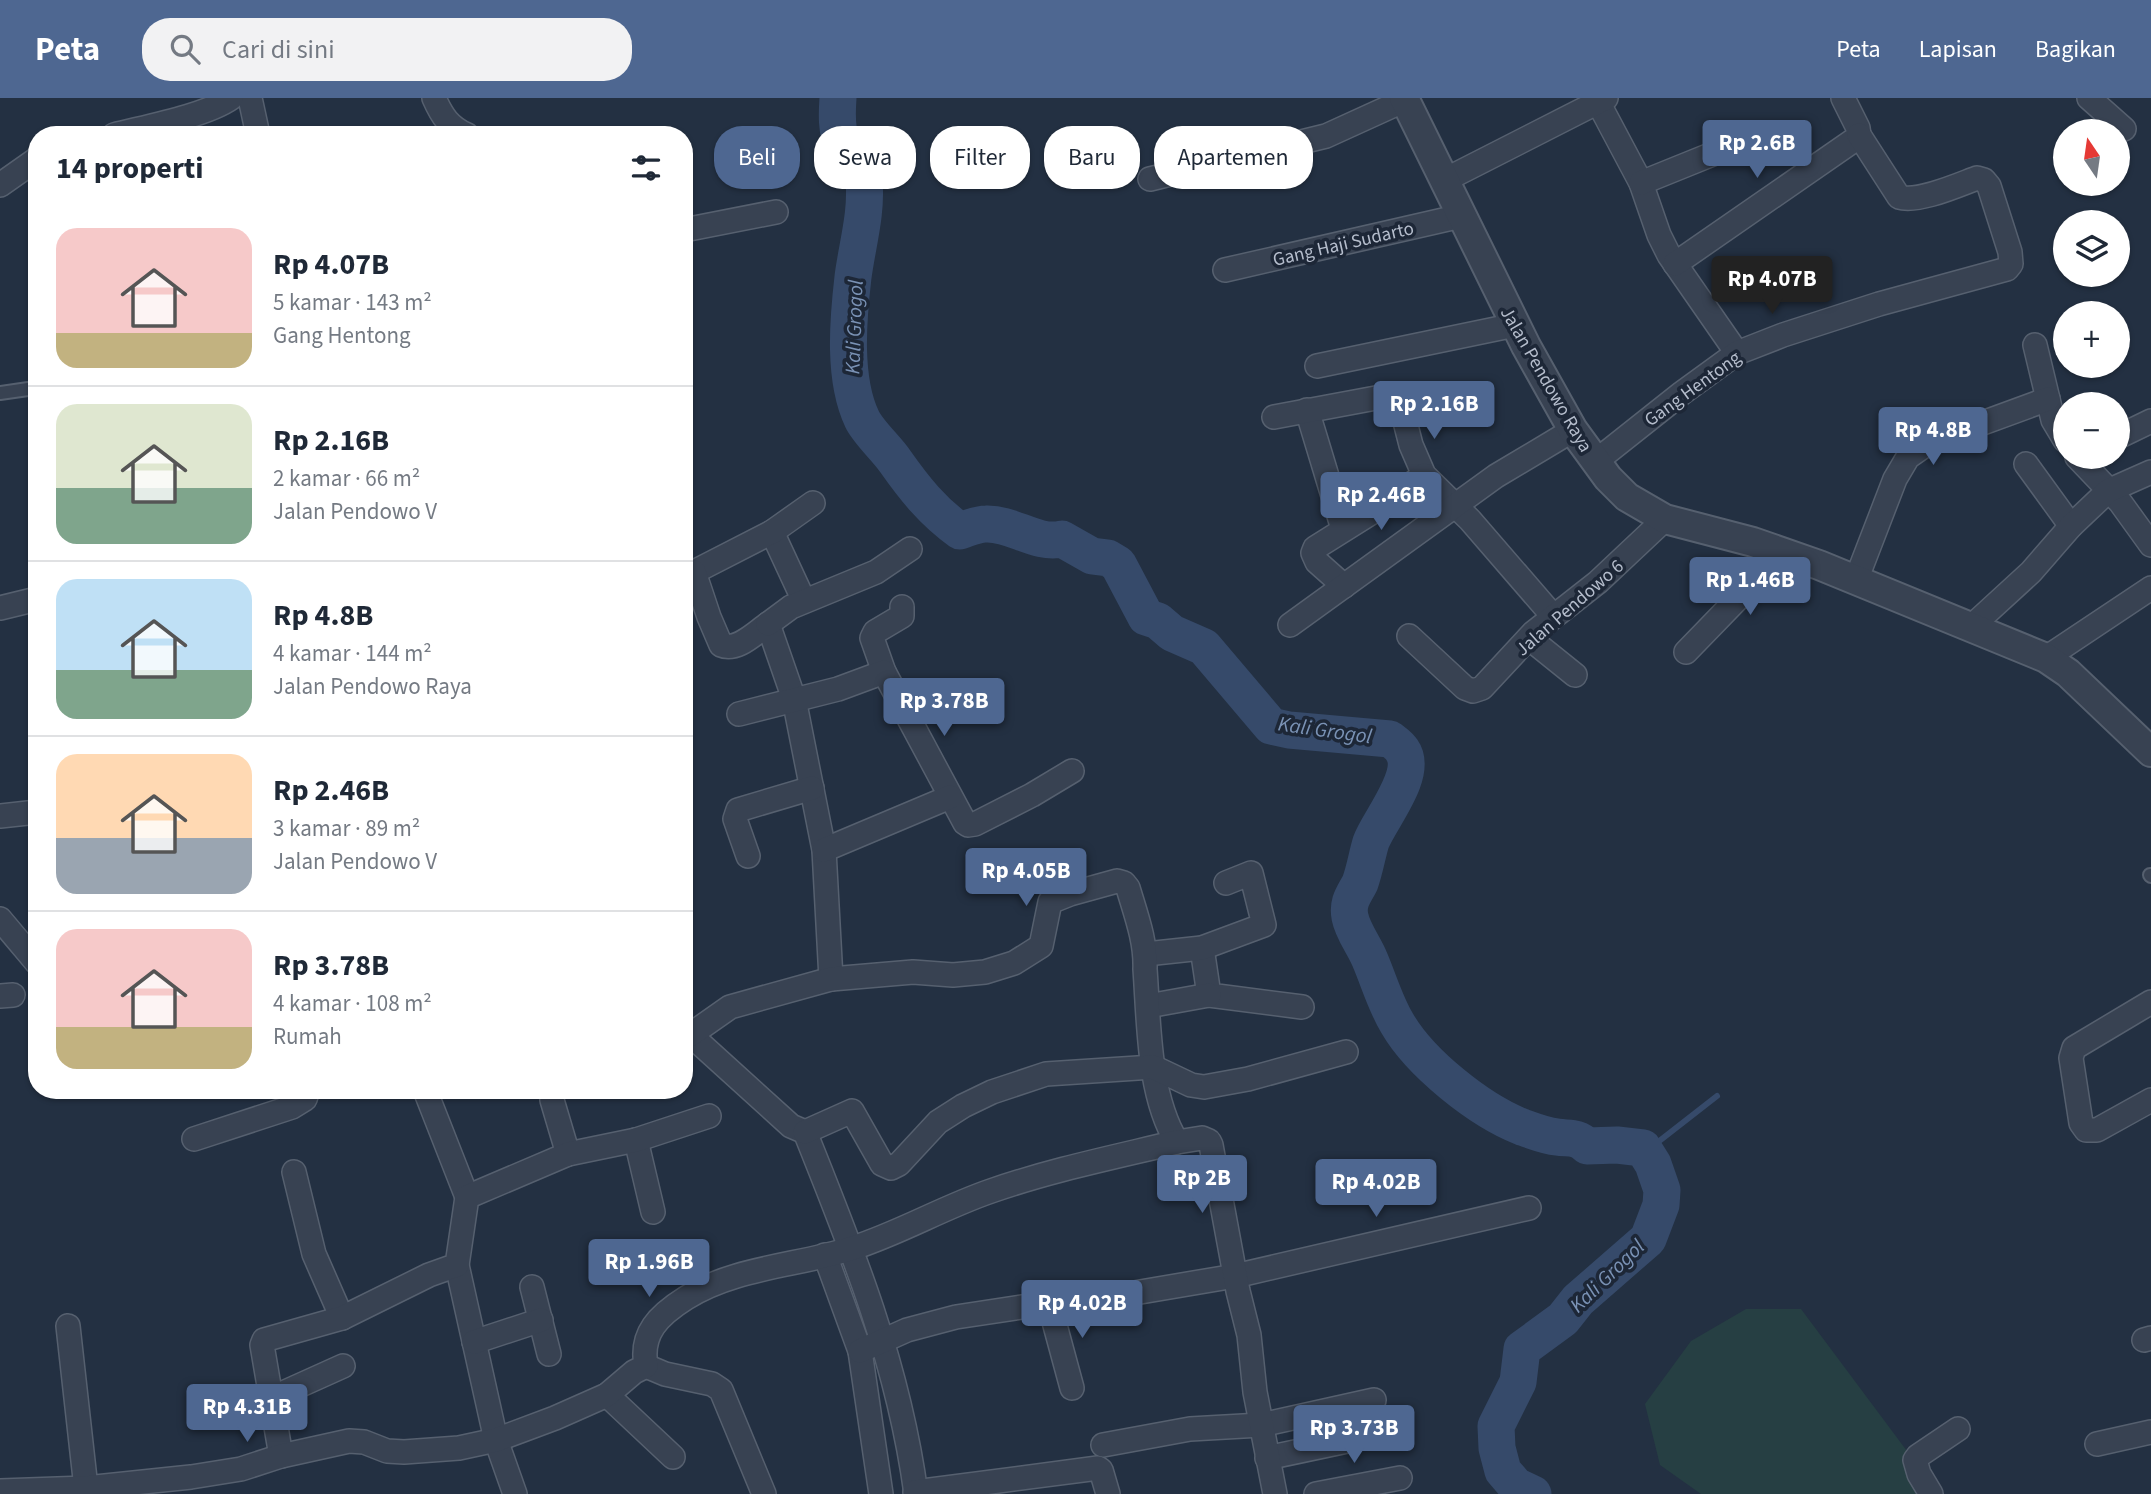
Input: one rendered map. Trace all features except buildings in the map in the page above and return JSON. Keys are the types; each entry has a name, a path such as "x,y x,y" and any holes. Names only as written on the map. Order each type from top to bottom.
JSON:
{"street":[{"path":"148,126 223,103 231,98"},
{"path":"250,98 256,126"},
{"path":"434,98 443,118 450,126"},
{"path":"1675,264 1854,140 1859,135 1858,128 1843,98"},
{"path":"2089,98 2113,119"},
{"path":"1150,179 1326,136 1405,99"},
{"name":"Jalan Pendowo Raya","path":"1405,99 1515,325 1573,430 1595,462 1627,497 1665,519 1783,552 2046,658 2068,673 2151,751"},
{"path":"1443,181 1602,100 1640,183 1658,235 1694,295 1737,353"},
{"name":"Gang Hentong","path":"1595,462 1737,353 1879,304 2007,269 2011,264 2010,252 1989,186 1984,180 1977,178 1922,196 1906,199 1899,197 1859,135"},
{"path":"1640,183 1730,147"},
{"path":"0,186 28,166"},
{"path":"693,228 776,212"},
{"name":"Gang Haji Sudarto","path":"1225,270 1461,216"},
{"path":"1317,366 1515,325"},
{"path":"2035,345 2053,419"},
{"path":"1274,416 1392,395 1399,398 1411,445 1424,475 1457,506 1553,616"},
{"path":"1856,580 1895,479 1908,457 1928,443 2048,399"},
{"path":"1307,410 1343,529"},
{"path":"2130,431 2151,421"},
{"path":"1290,625 1496,476 1573,430"},
{"path":"2025,464 2071,526"},
{"path":"2090,469 2120,502 2151,545"},
{"path":"1971,627 2031,572 2071,526 2108,491 2151,472"},
{"path":"1344,586 1317,562 1313,553 1318,544 1374,511 1424,475"},
{"path":"693,570 772,532 813,503"},
{"name":"Jalan Pendowo 6","path":"1409,636 1465,688 1473,691 1482,688 1529,638 1598,582 1665,519"},
{"path":"772,532 804,601"},
{"path":"693,581 721,645 725,648 735,646 804,601 876,572 910,549"},
{"path":"1686,652 1783,552"},
{"path":"2046,658 2151,588"},
{"path":"0,608 28,601"},
{"path":"902,607 902,615 875,632 872,638 884,672 965,823 972,825 1032,795 1072,771"},
{"path":"768,624 794,699 824,850 831,979"},
{"path":"1529,638 1575,675"},
{"path":"739,714 838,689 884,672"},
{"path":"748,856 736,819 738,810 812,788"},
{"path":"824,850 950,797"},
{"path":"0,816 28,813"},
{"path":"1146,954 1202,948 1265,925 1251,873 1226,883"},
{"path":"693,1029 730,1007 831,979 913,972 953,975 985,972 1014,963 1041,946 1050,902 1117,881 1128,888 1146,954 1153,1067 1163,1110 1177,1142"},
{"path":"0,919 28,952"},
{"path":"1202,948 1209,995"},
{"path":"1148,1006 1209,995 1301,1007"},
{"path":"2151,1002 2074,1048 2071,1058 2081,1123 2087,1130 2097,1129 2151,1100"},
{"path":"693,1037 791,1126 805,1132 852,1248 884,1341 916,1493 1098,1468 1108,1494"},
{"path":"805,1132 852,1111 882,1164 891,1168 899,1164 938,1122 992,1092 1046,1074 1153,1067 1191,1085 1204,1087 1248,1079 1346,1052"},
{"path":"194,1139 292,1107 305,1099"},
{"path":"429,1099 467,1197 457,1265 496,1440 515,1494"},
{"path":"552,1100 568,1154"},
{"path":"467,1197 568,1154 636,1140 709,1116"},
{"path":"646,1366 646,1336 655,1323 684,1299 702,1289 852,1248 1014,1183 1177,1142 1206,1139 1211,1145 1249,1335 1266,1458 1275,1494"},
{"path":"636,1140 653,1212"},
{"path":"294,1172 314,1254 342,1318"},
{"path":"860,1351 907,1330 956,1317 1049,1303 1099,1299 1236,1276 1529,1208"},
{"path":"825,1255 860,1351 881,1494"},
{"path":"281,1456 262,1345 264,1340 342,1318 429,1275 457,1265"},
{"path":"532,1287 549,1354"},
{"path":"1049,1303 1072,1388"},
{"path":"474,1342 541,1320"},
{"path":"68,1326 86,1488"},
{"path":"272,1398 344,1366"},
{"path":"0,1491 41,1492 229,1471 349,1441 364,1442 387,1451 459,1448 496,1440 555,1418 607,1395 634,1372 646,1366 665,1374 712,1384 721,1390 764,1494"},
{"path":"607,1395 673,1457"},
{"path":"1103,1445 1190,1429 1228,1425 1261,1426 1374,1401"},
{"path":"1931,1494 1919,1474 1915,1460 1958,1429"},
{"path":"2096,1444 2151,1432"},
{"path":"1266,1458 1366,1437"},
{"path":"1316,1494 1400,1478"}],"lane":[{"path":"0,393 28,389"}],"green space":[{"path":"1746,1309 1801,1309 1939,1494 1701,1494 1660,1465 1645,1404 1691,1341"}],"waterway":[{"name":"Kali Grogol","path":"838,98 839,134 846,150 859,166 864,181 863,217 851,294 848,349 856,403 868,429 925,499 960,531 986,524 1006,527 1043,539 1062,539 1092,556 1108,558 1118,564 1146,617 1158,621 1172,633 1204,647 1271,726 1390,739 1398,746 1406,760 1402,784 1371,842 1362,878 1349,907 1354,928 1397,1023 1435,1069 1470,1097 1505,1119 1544,1134 1576,1139 1587,1146 1643,1148 1653,1164 1662,1190 1661,1205 1648,1239 1578,1300 1563,1319 1522,1349 1518,1382 1496,1426 1497,1448 1503,1471 1516,1486 1533,1494"},
{"path":"1647,1154 1658,1142 1717,1096"}]}
